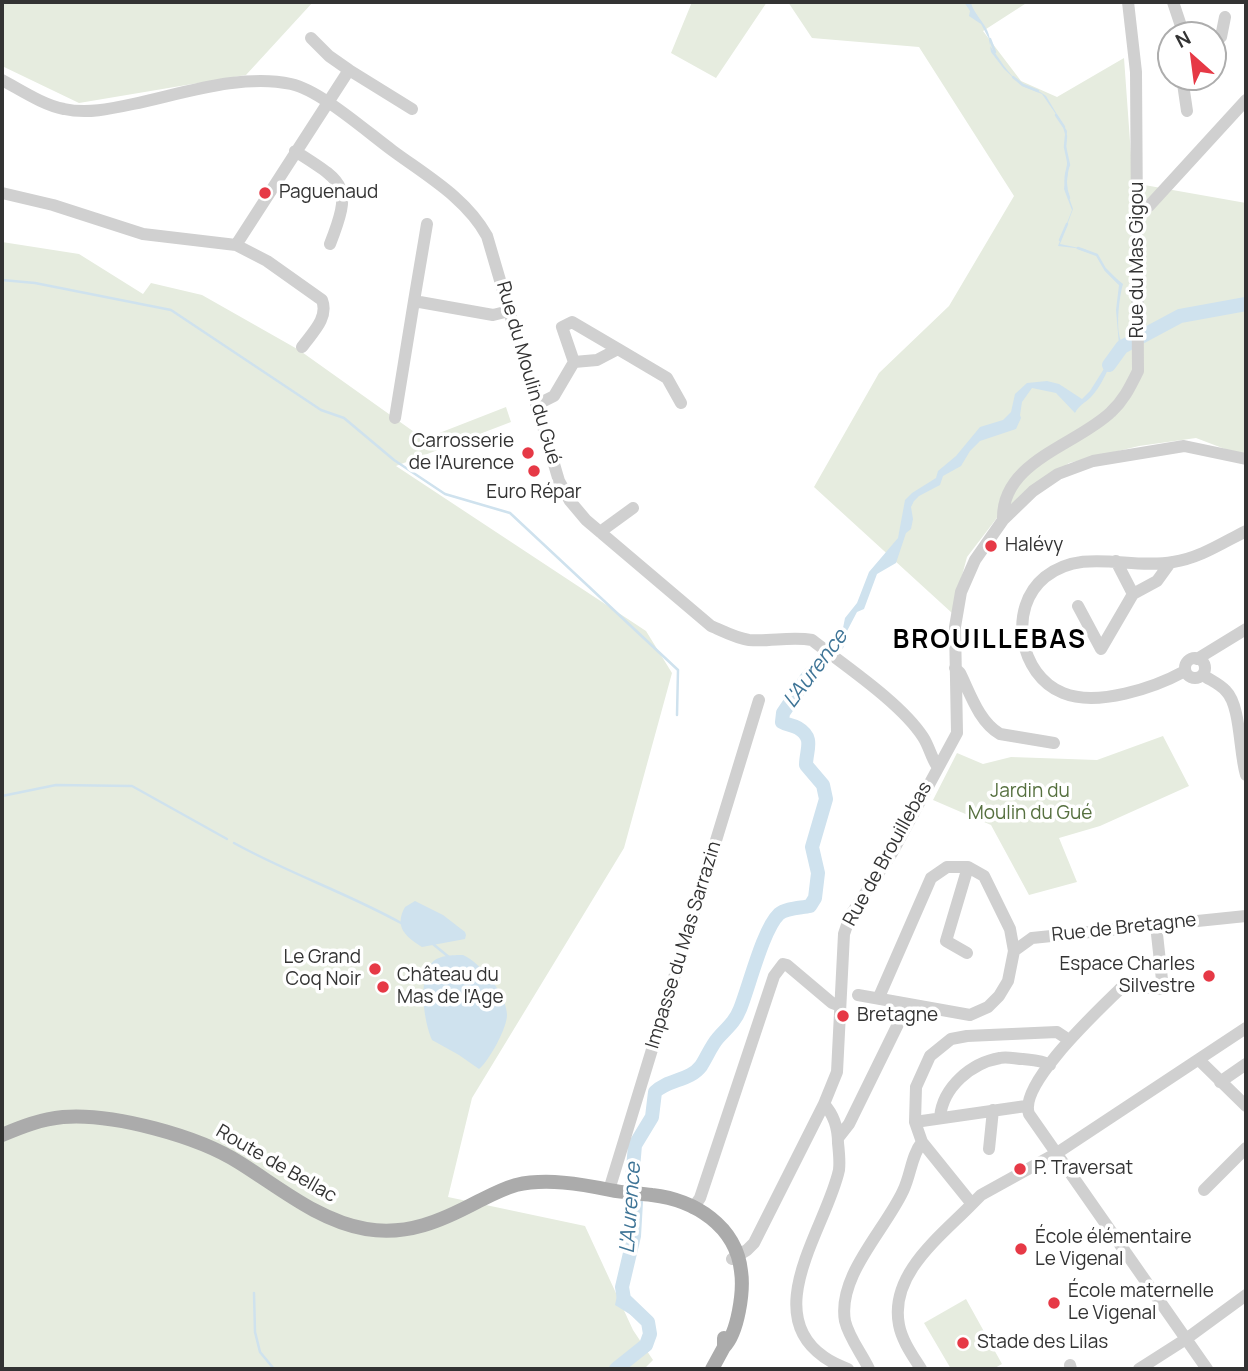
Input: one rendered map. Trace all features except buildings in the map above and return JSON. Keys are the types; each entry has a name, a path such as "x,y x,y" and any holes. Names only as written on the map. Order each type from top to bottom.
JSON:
{"main road":[{"name":"Route de Bellac","path":"2,1135 30,1124 65,1117 97,1119 175,1134 215,1148 329,1218 351,1226 380,1231 397,1231 435,1223 515,1185 553,1183 609,1190"},
{"name":"Route de Bellac","path":"2,1144 49,1128 76,1125 166,1140 214,1157 325,1224 382,1240 428,1234 502,1199 542,1189 609,1190 653,1195 693,1208"},
{"path":"693,1208 733,1252 743,1281 731,1340 712,1369"}],"street":[{"name":"Rue du Mas Gigou","path":"1003,520 1002,506 1016,481 1029,466 1109,415 1126,396 1138,371 1136,72 1128,2"},
{"path":"1173,2 1179,21"},
{"path":"1224,21 1225,17"},
{"path":"311,38 329,56 412,109"},
{"path":"236,245 349,70"},
{"name":"Rue du Moulin du Gué","path":"2,80 51,105 77,111 103,110 240,82 268,80 293,84 316,95 469,209 487,236 559,481 570,501 600,532 711,626 730,635 749,639 812,640 897,708 915,726 925,739 937,766"},
{"path":"1184,91 1187,111"},
{"path":"1137,211 1149,206 1246,100"},
{"path":"295,151 334,176 341,186 341,216 330,244"},
{"path":"2,194 53,205 144,234 236,245 267,261 323,300 324,316 302,347"},
{"path":"395,418 427,224"},
{"path":"414,301 493,315 509,311"},
{"path":"536,405 554,396 574,362 562,327 572,322 667,379 681,403"},
{"path":"574,362 597,359 618,349"},
{"path":"1003,520 1030,494 1058,474 1093,461 1184,446 1246,459"},
{"path":"1029,466 1026,480 1030,494"},
{"path":"1016,481 1017,486 1030,494"},
{"path":"600,532 634,508"},
{"name":"Rue de Brouillebas","path":"733,1252 754,1243 761,1231 837,1072 844,934 850,916 892,853 957,733 954,627 961,592 975,560 1003,520"},
{"path":"1185,671 1167,681 1100,699 1065,694 1049,685 1036,672 1026,654 1023,614 1042,579 1060,567 1079,560 1170,563 1196,557 1246,531"},
{"path":"1116,561 1133,594"},
{"path":"1078,606 1101,649 1133,594 1157,581 1170,563"},
{"path":"1203,675 1196,678 1189,676 1185,665 1189,660 1197,659 1246,629"},
{"path":"1197,659 1205,664 1203,675"},
{"path":"954,668 960,673 985,721 993,730 1000,734 1054,743"},
{"path":"1203,675 1227,692 1234,708 1243,740 1246,775"},
{"name":"Impasse du Mas Sarrazin","path":"609,1190 758,700"},
{"path":"693,1208 700,1198 774,975 783,964 832,1003 858,995 970,1015 988,1007 999,996 1008,981 1014,951 1010,929 984,876 968,867 947,867 931,878 878,997"},
{"path":"967,953 940,942 968,867"},
{"name":"Rue de Bretagne","path":"1014,951 1032,938 1246,916"},
{"path":"1156,925 1163,989 1128,986 1121,988 1069,1040 1031,1090 1026,1106 1207,1369"},
{"path":"1010,929 1032,938"},
{"path":"841,978 845,979 858,995"},
{"path":"838,1138 849,1124 902,1016"},
{"path":"921,1369 899,1326 898,1307 902,1289 911,1269 972,1204 981,1195 1057,1153 1246,1028"},
{"path":"972,1204 922,1142 915,1122 916,1087 930,1056 951,1040 967,1035 1057,1032 1069,1040"},
{"path":"940,1117 941,1108 959,1078 978,1065 1002,1057 1050,1065"},
{"path":"1199,1060 1246,1106"},
{"path":"1220,1082 1246,1064"},
{"path":"824,1104 833,1114 838,1138 839,1169 795,1300 799,1326 809,1345 825,1358 848,1369"},
{"path":"915,1122 1026,1106"},
{"path":"989,1149 993,1110"},
{"path":"869,1369 849,1333 845,1321 845,1298 850,1281 903,1191 916,1149 922,1142"},
{"path":"1204,1190 1246,1148"},
{"path":"1139,1369 1246,1295"}],"green space":[{"path":"2,2 313,2 246,75 79,103 2,66"},
{"path":"692,2 767,2 716,78 671,53"},
{"path":"788,2 1028,2 983,31 1021,81 1057,97 1124,58 1133,183 1246,203 1246,457 1196,438 1139,446 1069,463 1003,510 967,557 952,613 814,487 879,373 949,306 1014,196 919,47 812,38"},
{"path":"2,242 79,254 143,294 151,283 202,295 299,350 424,439 506,407 511,422 396,466 646,631 672,673 624,848 472,1098 448,1197 585,1226 633,1330 653,1360 644,1369 2,1369"},
{"name":"Jardin du Moulin du Gué","path":"1163,736 1189,786 1100,826 1059,838 1077,882 1029,895 991,825 933,800 957,753 983,764 1011,757 1097,760"},
{"name":"Stade des Lilas","path":"966,1299 1002,1364 993,1369 951,1369 924,1323"}],"water":[{"path":"964,2 971,3 989,34 990,45 981,24 969,16 970,11"},
{"path":"990,46 1016,79 1046,96 1067,131 1066,145 1062,123 1042,94 1022,86 1004,69 991,52"},
{"path":"1067,153 1069,165 1066,189 1073,209 1060,244 1097,255 1104,269 1123,284 1118,314 1120,338 1122,343 1133,338 1134,341 1113,360 1097,390 1075,413 1056,393 1032,388 1022,402 1021,418 1016,429 980,441 961,466 943,476 940,485 914,501 911,507 911,529 906,533 896,563 877,574 864,609 857,612 836,652 831,648 843,628 845,618 857,603 869,572 898,538 905,500 936,478 938,471 956,456 980,427 1003,420 1011,412 1015,394 1027,383 1047,381 1059,384 1082,399 1119,345 1116,310 1119,285 1105,271 1096,255 1058,246 1072,210 1064,189"},
{"path":"823,656 826,658 798,690 782,718 786,725 796,727 806,734 806,765 823,785 826,799 812,847 818,873 815,898 810,906 786,911 773,921 738,1014 730,1025 716,1041 701,1066 691,1075 655,1092 652,1117 635,1145 632,1180 634,1187 629,1187 629,1157 650,1112 650,1098 656,1084 683,1076 697,1068 713,1040 730,1024 735,1015 746,976 770,921 779,910 811,901 816,872 809,847 824,800 823,794 805,767 804,735 800,731 782,726 777,719 795,687"},
{"path":"415,901 443,915 465,932 465,939 422,947 411,939 403,930 401,920 405,907"},
{"path":"463,955 492,981 506,1007 504,1028 488,1059 479,1069 432,1040 425,1012 423,991 431,964 441,957"},
{"path":"632,1201 636,1202 634,1236 623,1275 622,1294 650,1330 644,1345 633,1356 619,1366 609,1369 635,1350 644,1338 645,1331 644,1323 615,1305 630,1232"}],"waterway":[{"path":"990,39 995,52"},
{"path":"1013,77 1038,91"},
{"path":"1056,115 1064,127"},
{"path":"1066,136 1065,147 1069,165 1066,182 1069,198"},
{"path":"1060,240 1067,224"},
{"path":"1078,248 1097,255 1105,269 1119,283"},
{"path":"2,280 35,283 171,310 321,410 344,418 394,460 445,494 510,513 678,670 677,715"},
{"name":"L'Aurence","path":"1109,365 1122,347 1180,316 1246,304"},
{"name":"L'Aurence","path":"616,1369 646,1345 650,1334 648,1322 624,1299 622,1287 634,1236 636,1202 632,1180 635,1145 652,1117 655,1092 691,1075 701,1066 716,1041 738,1014 773,921 786,911 810,906 815,898 818,873 812,847 826,799 823,785 806,765 806,736 798,728 782,722 783,713 806,679 838,643"},
{"path":"2,796 56,785 132,786 227,839"},
{"path":"234,843 401,923"},
{"path":"433,944 450,958"},
{"path":"254,1293 255,1332 260,1352 274,1369"}],"place":[{"name":"Paguenaud","path":"265,193"},
{"name":"Carrosserie de l'Aurence","path":"528,453"},
{"name":"Euro Répar","path":"534,471"},
{"name":"Halévy","path":"991,546"},
{"name":"Le Grand Coq Noir","path":"375,969"},
{"name":"Espace Charles Silvestre","path":"1209,976"},
{"name":"Château du Mas de l'Age","path":"383,987"},
{"name":"Bretagne","path":"843,1016"},
{"name":"P. Traversat","path":"1020,1169"},
{"name":"École élémentaire Le Vigenal","path":"1021,1249"},
{"name":"École maternelle Le Vigenal","path":"1054,1303"},
{"name":"Stade des Lilas","path":"963,1343"}],"district":[{"name":"BROUILLEBAS","path":"990,641"}]}
